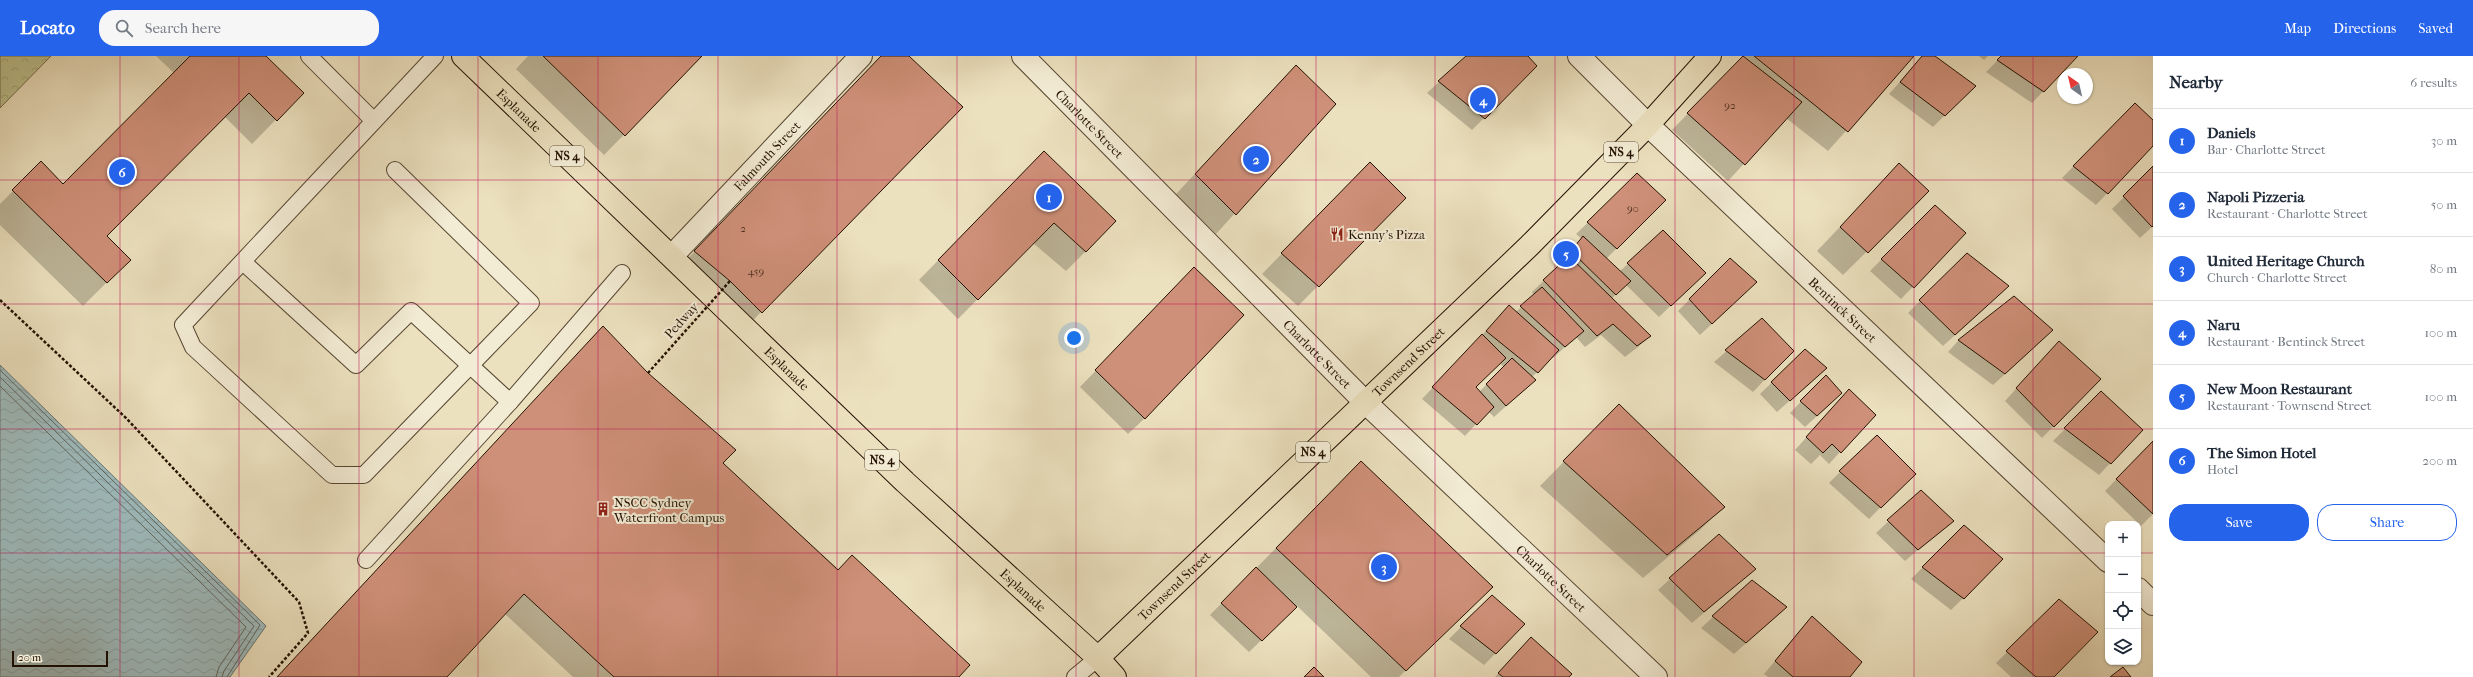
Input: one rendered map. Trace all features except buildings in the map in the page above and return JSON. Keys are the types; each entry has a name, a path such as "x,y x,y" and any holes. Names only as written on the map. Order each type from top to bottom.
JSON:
{"main road":[{"name":"Townsend Street","path":"1098,658 1529,246 1648,125 1710,56"},
{"name":"Esplanade","path":"466,57 905,482 1098,658 1116,677"}],"street":[{"name":"Falmouth Street","path":"672,256 861,56"},
{"name":"Charlotte Street","path":"1023,56 1366,402 1656,677"},
{"name":"Bentinck Street","path":"1579,56 1648,125 2105,558"},
{"path":"2141,592 2153,604"}],"lane":[{"path":"309,56 374,121"},
{"path":"395,170 532,303 364,475 332,475 193,348 183,326 435,56"},
{"path":"243,262 356,365 411,311 510,402"},
{"path":"366,560 510,402 622,273"},
{"path":"1075,677 1098,658"}],"path":[{"name":"Pedway","path":"648,373 730,281"},
{"path":"0,300 126,418 299,602 308,633 269,677"}],"green space":[{"path":"0,56 51,56 0,108"}],"water":[{"path":"0,365 266,626 230,677 0,677"}],"place":[{"name":"Naru","path":"1483,100"},
{"name":"Napoli Pizzeria","path":"1256,159"},
{"name":"The Simon Hotel","path":"122,172"},
{"name":"Daniels","path":"1049,197"},
{"name":"Kenny's Pizza","path":"1337,234"},
{"name":"New Moon Restaurant","path":"1566,254"},
{"name":"NSCC Sydney Waterfront Campus","path":"603,509"},
{"name":"United Heritage Church","path":"1384,567"}]}
